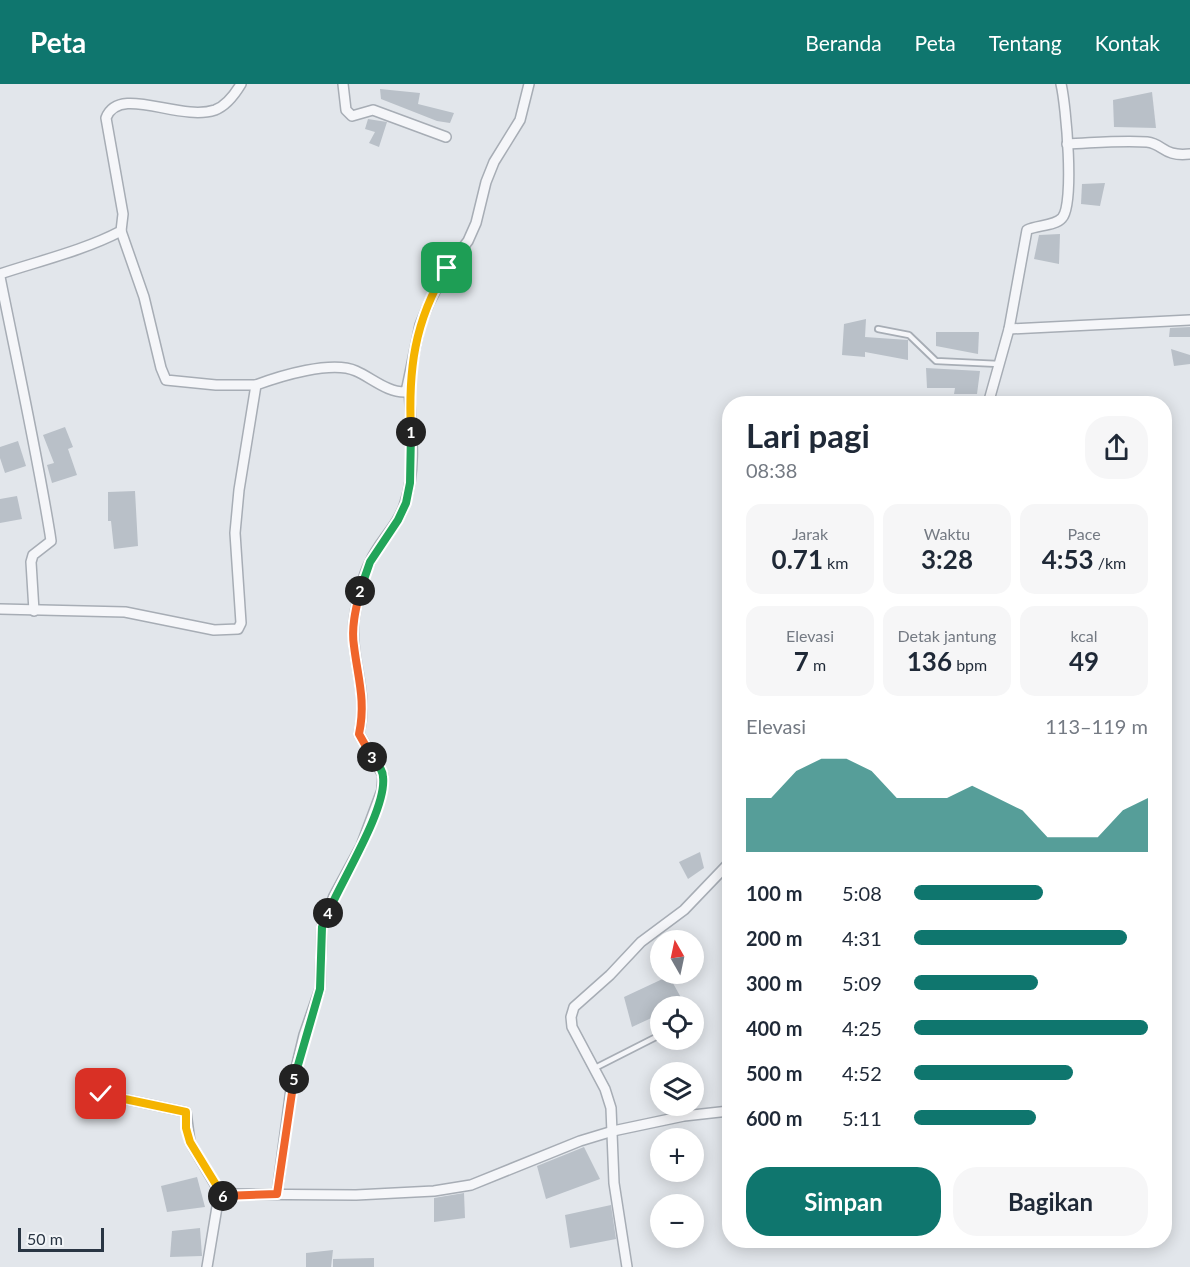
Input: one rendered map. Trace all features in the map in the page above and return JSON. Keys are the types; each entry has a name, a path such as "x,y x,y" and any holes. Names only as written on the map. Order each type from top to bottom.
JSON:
{"street":[{"path":"241,84 228,101 217,110 202,113 178,109 143,97 129,95 117,99 109,108 106,118 123,214 121,231 144,297 166,380 216,385 256,385 279,377 317,369 340,368 353,369 388,389 403,393 409,389"},
{"path":"343,84 346,110 352,116 373,110 446,137"},
{"path":"277,1194 291,1089 304,1035 320,989 322,927 334,896 361,846 382,790 383,775 359,734 363,717 363,691 353,644 359,592 370,562 398,520 410,483 409,389 420,325 447,268 468,241 476,223 486,182 494,162 520,120 529,84"},
{"path":"990,396 1009,328 1027,230 1058,222 1067,209 1067,144 1061,84"},
{"path":"1067,144 1148,142 1168,153 1190,154"},
{"path":"34,611 31,562 33,555 51,541 51,534 32,428 19,377 0,275 98,243 121,231"},
{"path":"1009,328 1190,320"},
{"path":"0,609 125,612 214,630 238,629 241,623 235,533 239,490 256,385"},
{"path":"627,1267 614,1183 611,1108 595,1068 572,1028 571,1017 574,1007 610,975 641,942 684,910 722,871"},
{"path":"101,1094 186,1112 186,1128 190,1142 222,1196"},
{"path":"207,1267 218,1201 222,1196 229,1194 411,1192 471,1185 580,1141 613,1131 684,1116 722,1112"}],"lane":[{"path":"878,329 909,334 931,360 999,364"},
{"path":"595,1068 650,1040"}],"building":[{"path":"380,89 420,93 418,104 454,113 450,123 437,121 381,99"},
{"path":"1152,92 1156,128 1114,127 1113,100"},
{"path":"368,119 387,122 379,147 369,143 375,132 365,129"},
{"path":"1105,183 1100,206 1081,204 1082,184"},
{"path":"1060,234 1059,264 1034,259 1039,235"},
{"path":"866,319 865,337 908,340 908,360 865,352 865,357 842,355 844,324"},
{"path":"1190,327 1190,337 1169,337 1170,328"},
{"path":"936,332 979,332 978,354 936,346"},
{"path":"1171,349 1190,355 1190,364 1174,366"},
{"path":"926,368 980,371 977,394 954,394 955,388 927,388"},
{"path":"65,427 73,447 68,449 77,475 52,483 47,465 54,463 43,435"},
{"path":"18,441 26,466 5,473 0,458 0,447"},
{"path":"135,491 138,546 114,549 111,521 108,521 108,492"},
{"path":"17,496 22,519 0,523 0,499"},
{"path":"700,852 704,868 688,879 679,862"},
{"path":"652,984 673,984 680,996 650,996 650,1019 632,1027 624,997"},
{"path":"584,1147 600,1179 546,1199 537,1166"},
{"path":"197,1177 205,1207 167,1212 161,1186"},
{"path":"464,1193 465,1218 434,1222 434,1198"},
{"path":"611,1205 616,1239 570,1248 565,1215"},
{"path":"200,1228 202,1256 170,1257 172,1231"},
{"path":"333,1250 331,1267 306,1267 306,1253"},
{"path":"374,1258 374,1267 333,1267 333,1259"}],"route":[{"path":"101,1094 186,1112 188,1117 186,1128 190,1142 222,1196 277,1194 291,1089 304,1035 320,989 319,952 322,927 334,896 361,846 382,790 383,775 359,734 363,717 363,691 353,644 354,620 359,592 370,562 398,520 406,503 410,483 409,389 414,357 420,325 437,284 447,268"}]}
